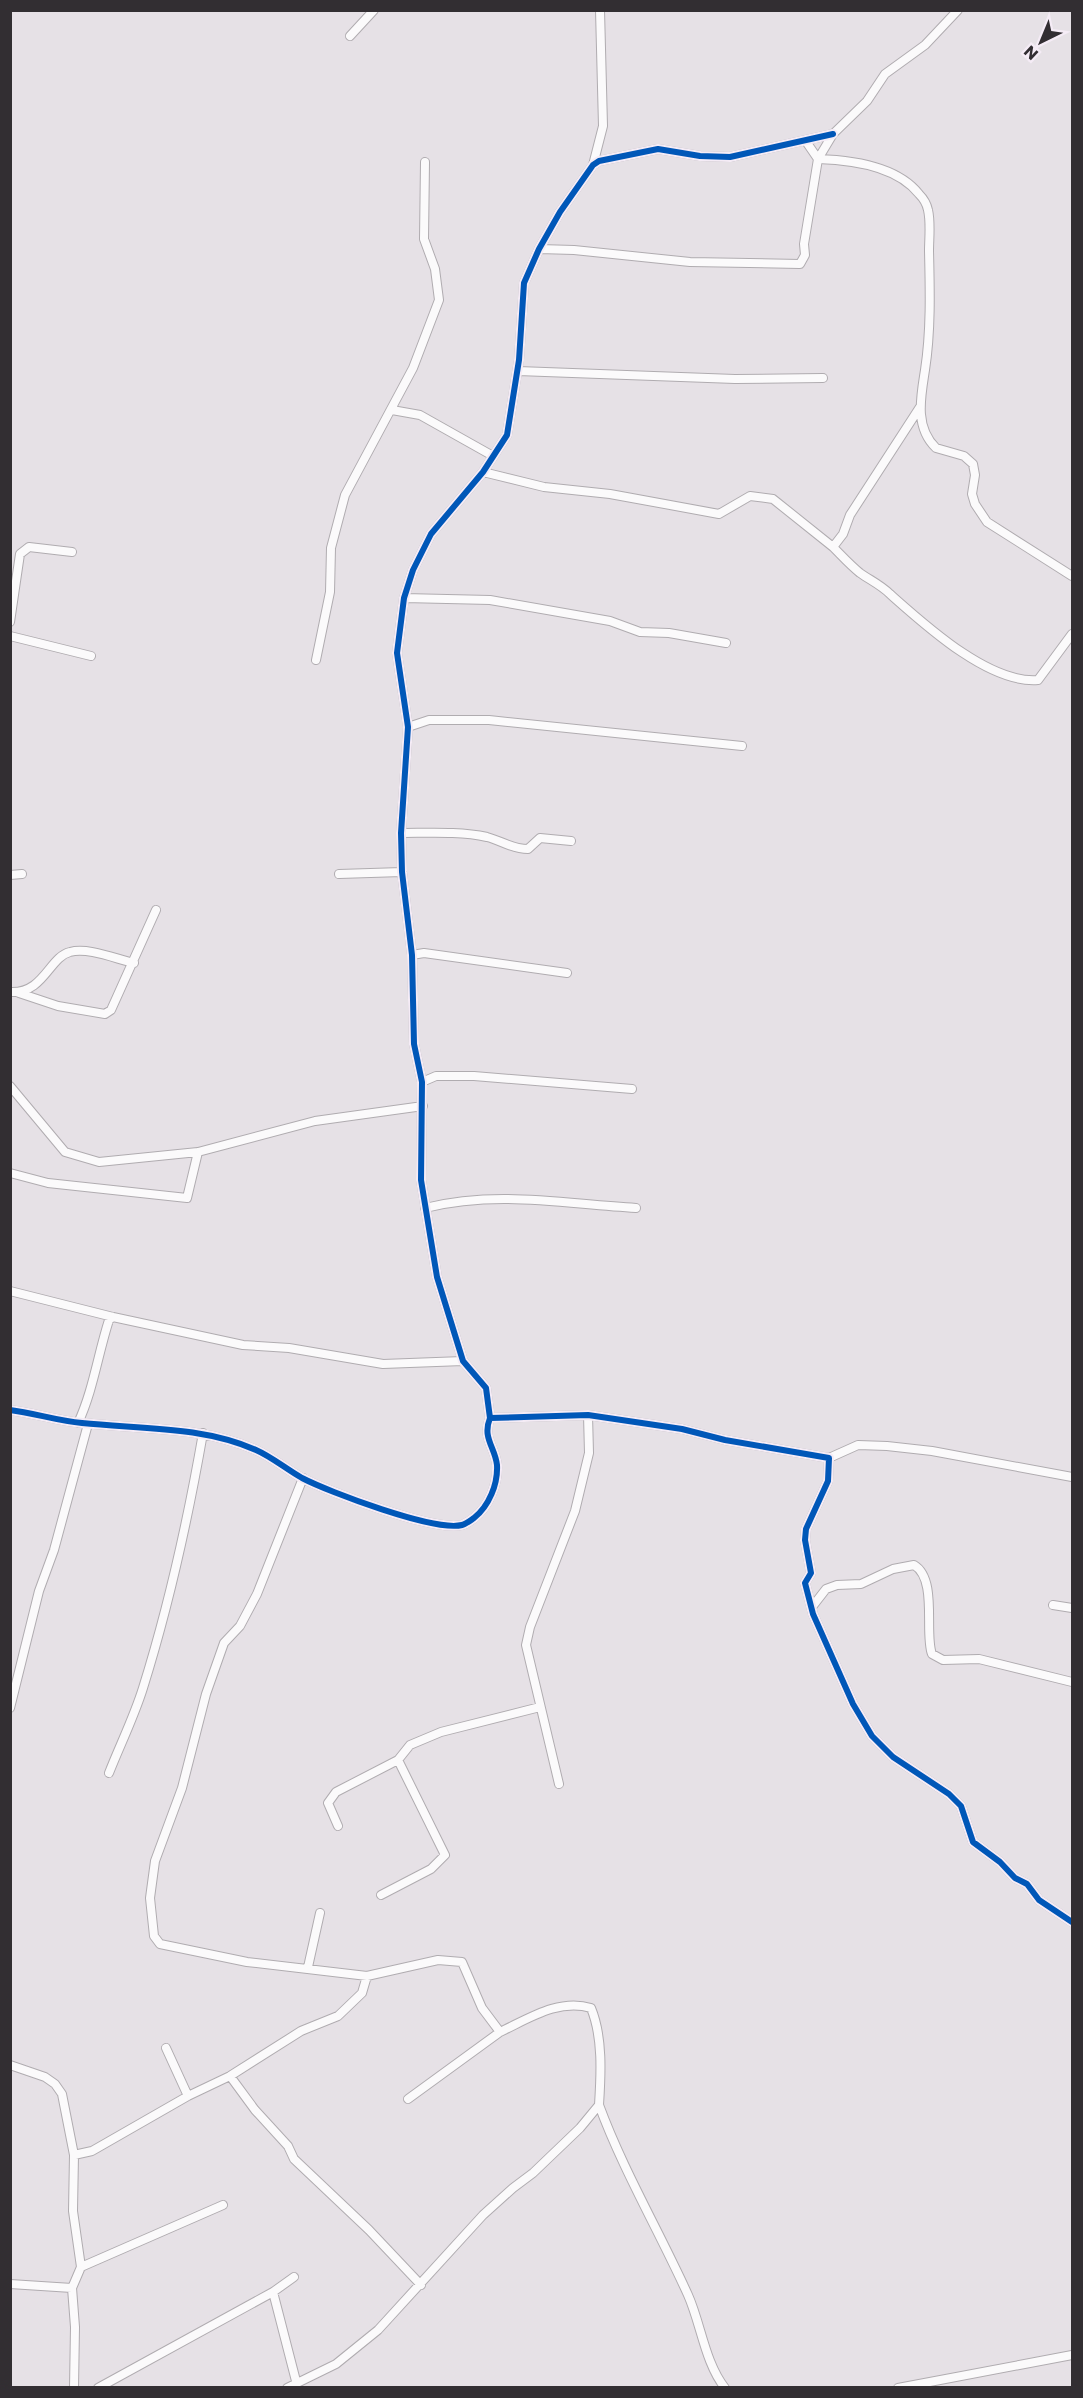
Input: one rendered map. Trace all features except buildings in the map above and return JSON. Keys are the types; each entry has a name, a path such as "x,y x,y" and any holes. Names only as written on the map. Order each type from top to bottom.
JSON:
{"street":[{"path":"350,36 374,10"},
{"path":"10,1410 78,1423 203,1433 256,1450 303,1478 421,1520 462,1525 484,1508 493,1492 497,1465 486,1434 490,1418 486,1388 463,1361 437,1277 421,1180 422,1082 414,1044 412,955 402,872 401,833 408,727 398,654 405,598 413,570 431,534 483,472 507,435 518,371 524,283 539,249 560,212 593,165 603,126 600,10"},
{"path":"539,249 574,250 690,262 800,264 805,255 804,244 818,159 833,134 867,101 885,74 925,45 958,10"},
{"path":"593,165 599,161 658,149 700,156 730,157 833,134"},
{"path":"805,140 818,159"},
{"path":"818,159 842,160 890,173 912,187 928,209 929,318 920,406 921,422 932,445 964,456 973,464 975,475 972,494 975,504 987,522 1072,576"},
{"path":"316,660 330,592 331,548 345,495 392,410 412,368 439,300 435,269 424,240 425,162"},
{"path":"518,371 735,379 823,378"},
{"path":"833,547 843,534 850,515 920,406"},
{"path":"392,410 420,415 494,456"},
{"path":"483,472 544,487 610,494 719,514 750,495 773,499 833,547 859,572 888,592 918,621 980,664 1029,681 1038,680 1072,634"},
{"path":"10,622 20,554 29,547 72,552"},
{"path":"405,598 490,600 610,621 640,632 669,633 726,643"},
{"path":"10,636 91,656"},
{"path":"408,727 429,720 489,720 742,746"},
{"path":"401,833 432,832 487,837 514,849 528,849 540,838 571,841"},
{"path":"339,874 402,872"},
{"path":"10,875 22,874"},
{"path":"15,992 58,1005 105,1014 111,1010 134,963 156,909"},
{"path":"15,992 44,978 60,957 68,952 78,951 134,963"},
{"path":"412,955 424,953 567,973"},
{"path":"422,1082 436,1076 474,1076 632,1089"},
{"path":"10,1086 30,1107 57,1144 78,1157 99,1162 198,1152 296,1125 357,1113 423,1106"},
{"path":"10,1173 48,1183 187,1198 198,1152"},
{"path":"425,1208 459,1200 493,1198 567,1200 636,1208"},
{"path":"10,1291 113,1317 243,1345 289,1348 383,1364 463,1361"},
{"path":"78,1423 88,1402 94,1367 109,1320 113,1317"},
{"path":"490,1418 588,1415 682,1429 735,1442 829,1458 858,1445 887,1446 932,1451 1072,1477"},
{"path":"559,1784 526,1645 530,1627 575,1511 589,1453 588,1415"},
{"path":"10,1708 39,1591 70,1498 88,1424"},
{"path":"109,1773 142,1690 156,1640 189,1511 203,1433"},
{"path":"829,1458 828,1481 806,1529 805,1540 811,1573 805,1583 812,1607 854,1704 872,1737 893,1757 949,1794 961,1806 973,1842 1000,1862 1015,1878 1027,1884 1039,1900 1072,1922"},
{"path":"303,1478 257,1594 240,1626 224,1643 196,1728 182,1788 155,1862 150,1898 154,1936 160,1944 247,1962 308,1967 367,1976 438,1960 462,1962 482,2008 500,2032"},
{"path":"812,1607 826,1589 837,1585 861,1584 893,1569 914,1565 921,1572 930,1607 929,1648 932,1654 943,1660 979,1659 1072,1682"},
{"path":"1053,1605 1072,1608"},
{"path":"338,1826 328,1803 336,1792 398,1760 410,1745 441,1732 540,1707"},
{"path":"381,1895 431,1869 445,1855 398,1760"},
{"path":"308,1967 320,1913"},
{"path":"74,2155 92,2151 188,2096 230,2076 301,2031 338,2016 362,1993 367,1976"},
{"path":"408,2099 500,2032 553,2008 570,2005 591,2008 595,2019 600,2060 599,2105 627,2171 689,2297 717,2374 725,2388"},
{"path":"166,2048 188,2096"},
{"path":"10,2065 45,2077 55,2084 62,2094 74,2155 73,2211 81,2266 72,2288 75,2326 74,2388"},
{"path":"230,2076 255,2110 288,2146 294,2159 369,2230 421,2285"},
{"path":"287,2388 296,2381 336,2364 361,2346 421,2285 483,2215 549,2158 580,2128 599,2105"},
{"path":"81,2266 223,2205"},
{"path":"98,2388 273,2292 294,2277"},
{"path":"10,2284 72,2288"},
{"path":"273,2292 296,2381"},
{"path":"898,2388 1072,2355"}],"cycle path":[{"path":"490,1418 486,1388 463,1361 437,1277 421,1180 422,1082 414,1044 412,955 402,872 401,833 408,727 397,653 404,598 413,570 431,534 483,472 507,435 519,360 524,283 539,249 560,212 593,165 599,161 658,149 700,156 730,157 833,134"},
{"path":"10,1410 73,1422 193,1432 214,1436 256,1450 302,1478 335,1492 407,1517 448,1526 462,1525 474,1518 492,1494 497,1465 487,1431 490,1418 588,1415 682,1429 725,1440 829,1458 828,1481 806,1529 805,1540 811,1573 805,1583 813,1614 853,1704 872,1736 893,1757 949,1794 961,1806 973,1842 1000,1862 1015,1878 1027,1884 1039,1900 1072,1922"}]}
